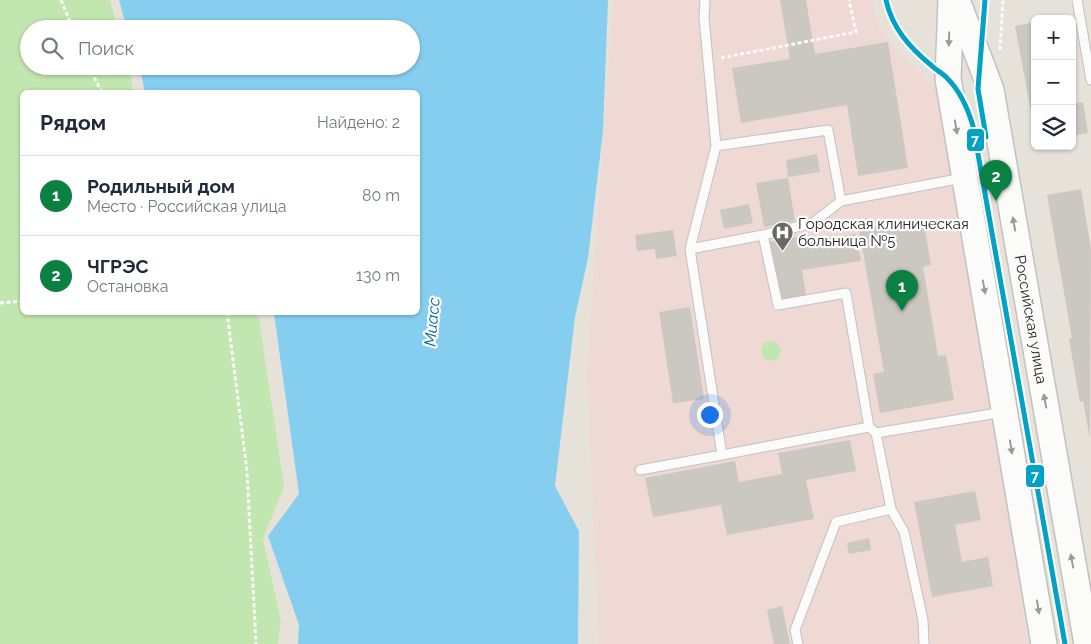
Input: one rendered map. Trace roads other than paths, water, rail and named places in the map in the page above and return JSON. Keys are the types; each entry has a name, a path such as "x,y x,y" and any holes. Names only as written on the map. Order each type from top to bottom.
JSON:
{"main road":[{"path":"951,0 948,79 1044,644"},
{"name":"Российская улица","path":"958,0 991,90 1087,644"}],"lane":[{"path":"705,0 704,18 716,146 690,248 722,455"},
{"path":"1077,0 1091,80"},
{"path":"716,146 828,130 841,200"},
{"path":"690,248 763,235 813,223 841,200 965,178"},
{"path":"763,235 778,305 846,293 873,430 891,508 904,532 923,620 924,644"},
{"path":"640,470 873,430 1005,412"},
{"path":"798,644 795,630 836,522 891,508"}],"water":[{"name":"Миасс","path":"119,0 608,0 603,131 588,258 575,317 555,486 579,531 578,644 298,644 299,625 268,536 299,494 274,315 420,315 420,90 145,90 141,75 420,75 420,20 125,20"}],"place":[{"name":"ЧГРЭС","path":"996,201"},
{"name":"Городская клиническая больница №5","path":"782,252"},
{"name":"Родильный дом","path":"902,311"}]}
